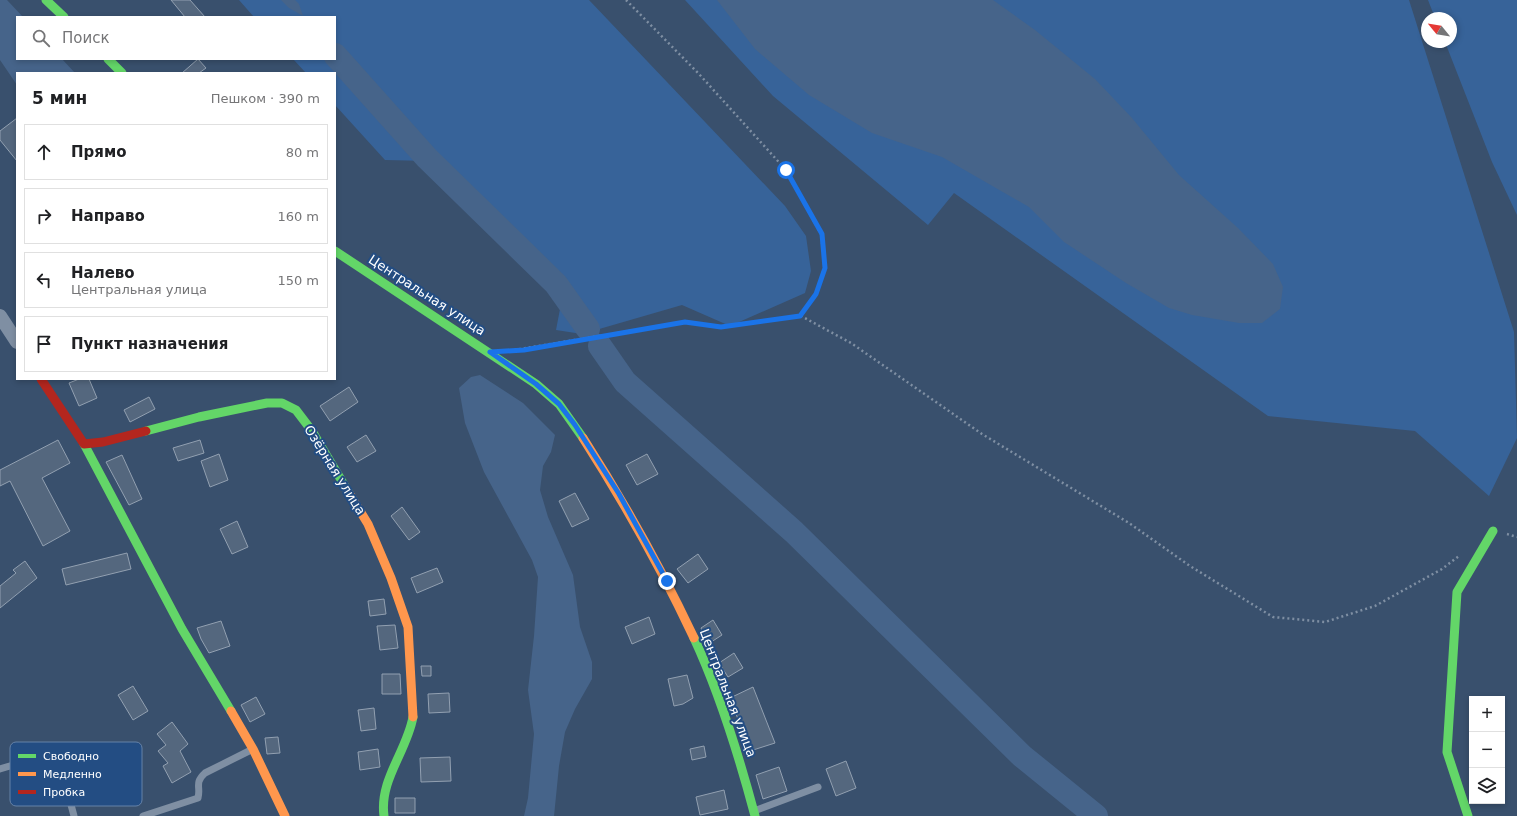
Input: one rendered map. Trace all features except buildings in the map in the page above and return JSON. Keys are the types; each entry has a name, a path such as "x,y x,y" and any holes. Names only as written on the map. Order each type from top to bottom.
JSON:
{"street":[{"path":"46,0 63,16"},
{"path":"109,60 121,72"},
{"name":"Центральная улица","path":"336,252 490,352 536,384 559,404 575,425 619,494 667,581 705,662 744,770 754,813"},
{"path":"0,316 16,340"},
{"path":"42,380 84,444 182,629 253,749 285,816"},
{"name":"Озёрная улица","path":"84,444 103,442 199,417 267,403 282,402 296,410 312,431 368,524 391,578 408,627 413,717 410,733 386,784 383,809 384,816"},
{"path":"1468,816 1447,752 1457,592 1493,531"}],"lane":[{"path":"143,816 198,798 200,793 198,786 200,778 205,773 253,749"},
{"path":"0,769 10,766"},
{"path":"754,813 818,787"},
{"path":"71,806 74,816"}],"path":[{"path":"626,0 699,74 786,170 822,234 825,268 816,294 800,316"},
{"path":"490,352 524,350 685,322 721,327 800,316 851,343 982,434 1129,523 1190,566 1273,617 1325,622 1376,606 1442,569 1464,552"},
{"path":"1493,531 1517,537"}],"shaded area":[{"path":"0,0 7,0 22,16 16,16 16,60 63,60 74,72 16,72 16,84 0,60"},
{"path":"239,0 589,0 785,206 806,236 811,271 805,293 730,326 682,305 582,334 556,330 565,283 521,235 429,161 385,160 336,106 336,72 305,72 294,60 336,60 336,16 253,16"},
{"path":"281,0 295,0 299,4 303,16 289,8"},
{"path":"685,0 1409,0 1421,38 1421,48 1424,48 1514,332 1517,438 1489,496 1415,431 1268,416 954,193 928,225 773,96"},
{"path":"717,0 993,0 1035,30 1095,79 1132,118 1179,175 1238,228 1273,264 1283,287 1280,309 1262,323 1239,323 1192,315 1169,308 1126,283 1064,242 1029,207 942,157 872,133 809,95 755,49"},
{"path":"1428,0 1517,0 1517,215 1492,162 1447,48 1457,48 1457,12 1433,12"},
{"path":"480,375 523,403 555,435 551,452 543,466 540,490 548,517 573,575 580,627 592,662 592,679 575,709 565,732 559,766 554,816 524,816 528,798 534,734 528,690 534,636 538,577 532,560 484,472 465,423 459,388 471,377"}],"waterway":[{"path":"336,56 427,158 556,284 588,329"},
{"path":"600,346 625,382 794,532 1022,756 1096,816"}],"traffic: fast":[{"path":"46,0 63,16"},
{"path":"109,60 121,72"},
{"path":"336,252 536,384 559,404 583,438"},
{"path":"146,431 199,417 267,403 282,403 296,410 312,431 349,493"},
{"path":"84,444 182,629 231,711"},
{"path":"1468,816 1447,752 1457,592 1493,531"},
{"path":"694,638 712,681 728,726 755,816"},
{"path":"384,816 384,803 389,778 410,730 413,717"}],"traffic: slow":[{"path":"583,438 642,536 694,638"},
{"path":"349,493 368,524 391,578 408,627 413,717"},
{"path":"231,711 253,749 285,816"}],"traffic: jam":[{"path":"42,380 84,444 103,442 146,431"}],"route":[{"path":"667,581 619,494 575,425 559,404 536,384 490,352 524,350 685,322 721,327 800,316 816,294 825,268 822,234 786,170"}]}
